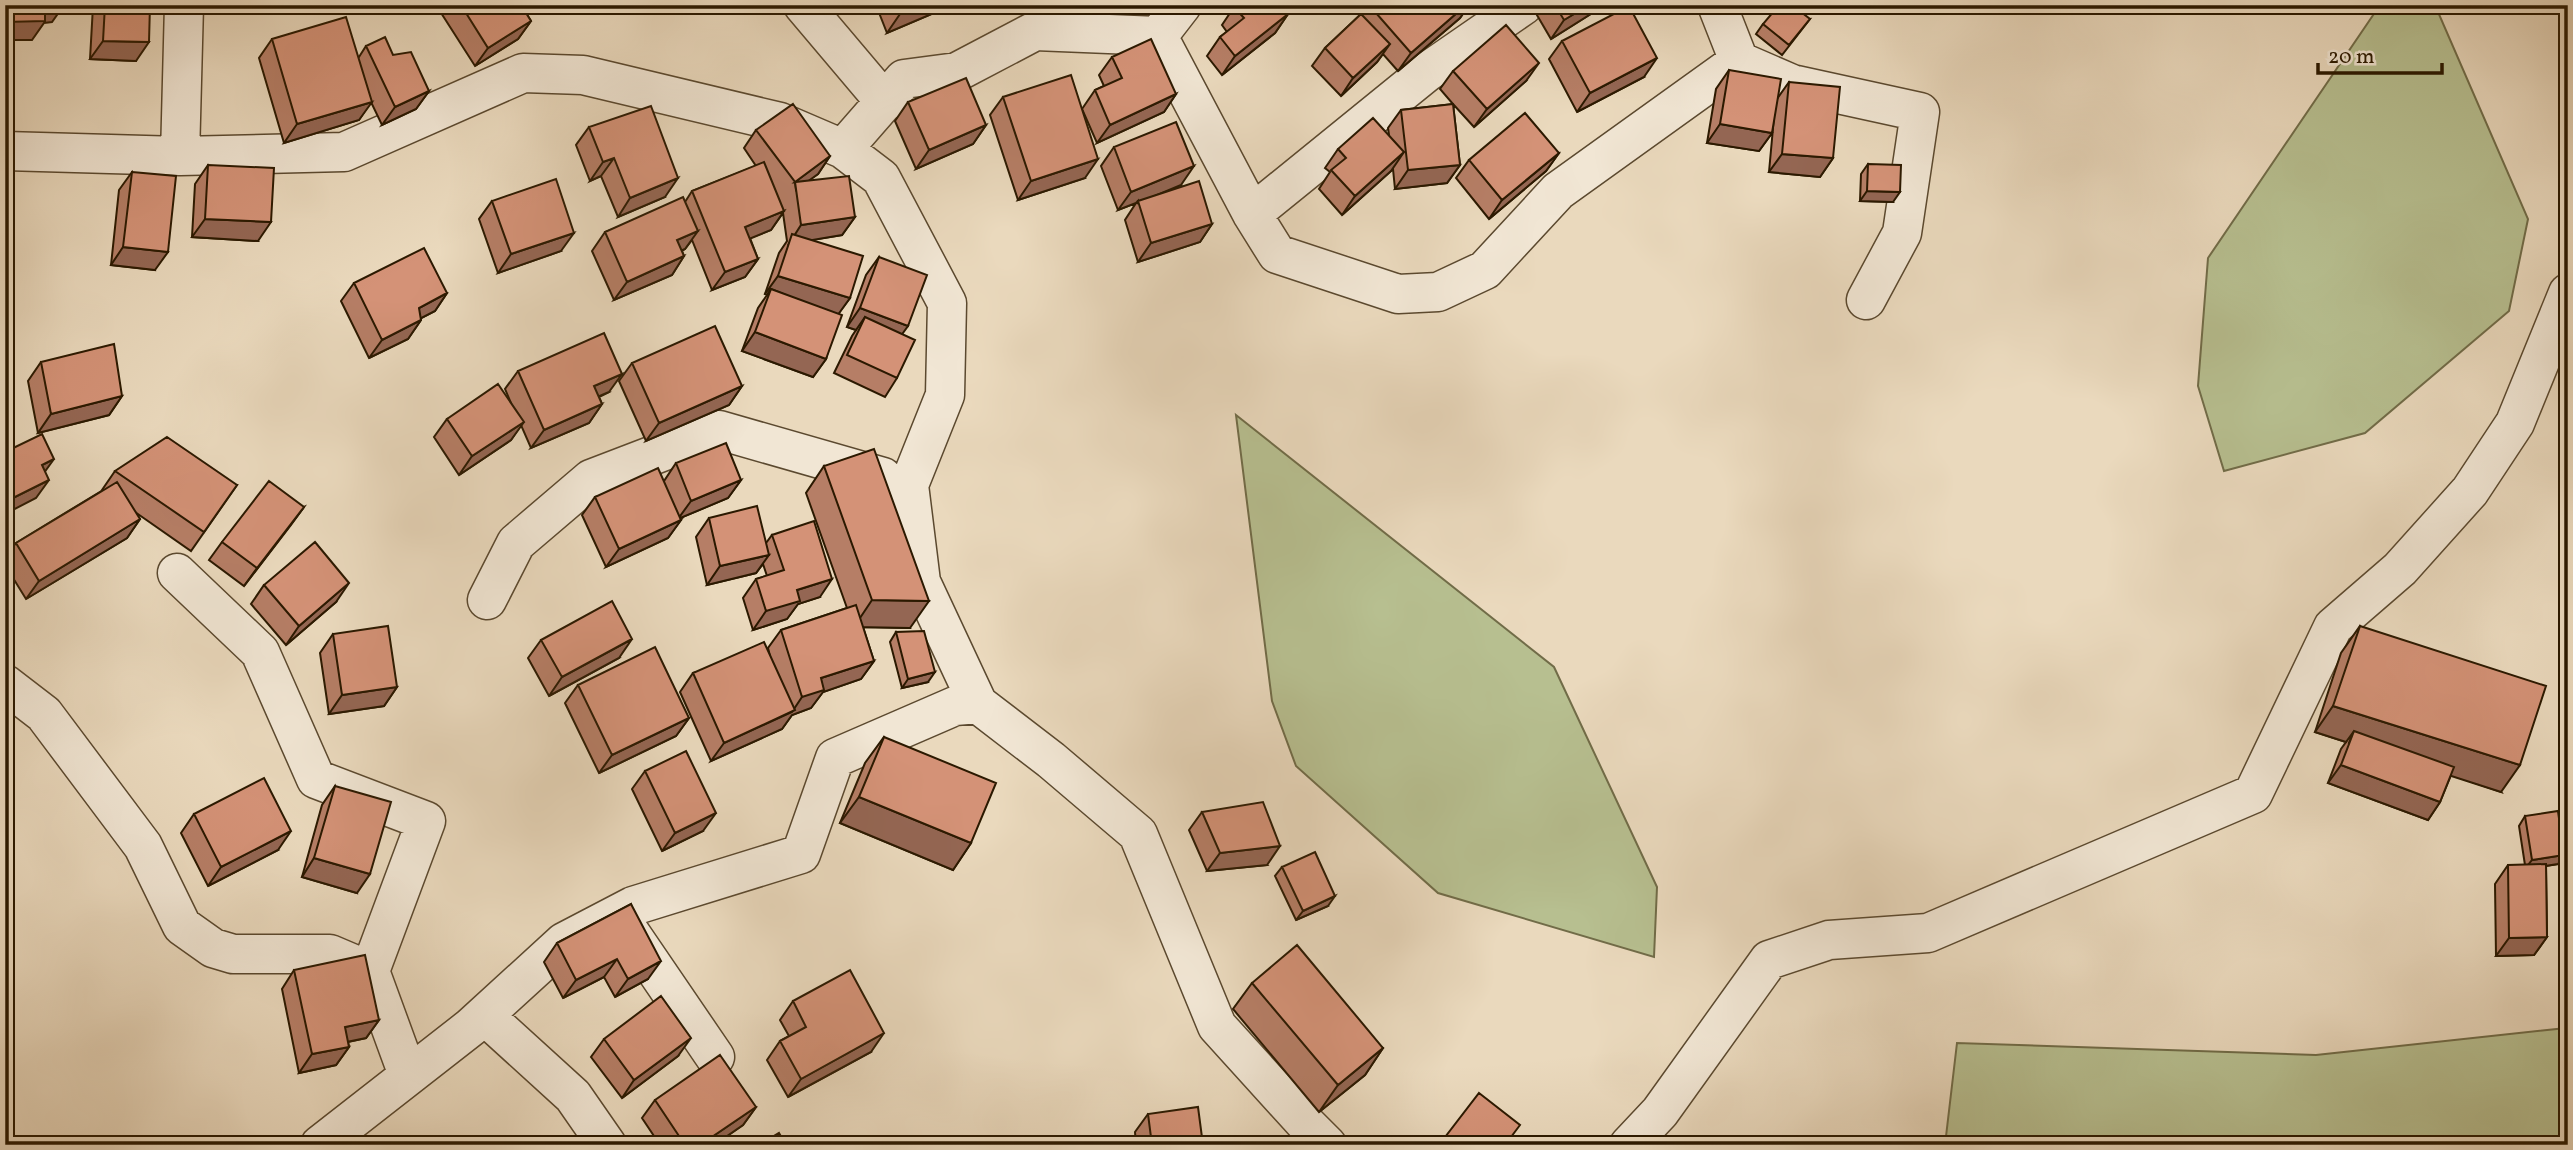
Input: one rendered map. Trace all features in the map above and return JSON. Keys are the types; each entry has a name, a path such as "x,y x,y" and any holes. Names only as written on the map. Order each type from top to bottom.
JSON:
{"street":[{"path":"180,156 184,5"},
{"path":"803,5 885,102"},
{"path":"1252,214 1427,72 1524,5"},
{"path":"1717,5 1739,61 1792,85 1920,112 1902,233 1866,300"},
{"path":"843,149 904,79 957,72 1032,18 1174,14 1252,214 1277,254 1398,294 1438,292 1485,270 1558,191 1739,61"},
{"path":"5,150 180,156 344,152 523,73 583,75 780,122 843,149 881,178 947,303 945,395 909,485 921,582 978,704 1051,760 1138,834 1217,1026 1327,1145"},
{"path":"1629,1145 1660,1112 1769,960 1829,940 1928,933 2253,794 2333,627 2400,569 2470,491 2515,423 2568,293"},
{"path":"487,600 516,543 591,479 719,430 909,485"},
{"path":"177,573 260,652 316,779 426,821 370,971 408,1075"},
{"path":"5,684 44,715 143,846 182,926 213,948 233,954 330,954 370,971"},
{"path":"320,1145 484,1015 564,942 633,906 801,854 835,758 955,706 978,704"},
{"path":"618,914 715,1057"},
{"path":"484,1015 573,1096 607,1145"}],"green space":[{"path":"2380,5 2435,5 2528,219 2509,311 2365,433 2224,471 2198,386 2208,258"},
{"path":"1236,415 1554,667 1657,887 1654,957 1438,893 1296,766 1272,701"},
{"path":"2568,1025 2568,1145 1945,1145 1957,1043 2316,1055 2566,1028"}],"building":[{"path":"5,5 45,5 45,21 5,22"},
{"path":"105,5 150,5 149,42 103,41"},
{"path":"461,5 521,5 531,21 488,48"},
{"path":"896,5 922,5 900,14"},
{"path":"1280,5 1288,14 1235,56 1220,37 1244,18 1234,7"},
{"path":"1369,5 1466,5 1411,53"},
{"path":"1555,5 1589,5 1564,20"},
{"path":"1779,5 1792,5 1810,19 1789,45 1763,24"},
{"path":"1629,6 1657,58 1590,93 1562,41"},
{"path":"1361,14 1390,44 1353,78 1325,48"},
{"path":"346,17 372,102 297,124 272,39"},
{"path":"1506,25 1539,63 1487,109 1453,71"},
{"path":"385,37 393,55 411,52 429,91 395,107 366,46"},
{"path":"1151,39 1176,94 1110,125 1095,90 1122,78 1112,57"},
{"path":"1729,70 1781,79 1772,133 1720,124"},
{"path":"1071,75 1098,159 1031,181 1003,97"},
{"path":"966,78 986,125 929,150 908,102"},
{"path":"1789,82 1840,87 1833,158 1782,154"},
{"path":"793,104 830,156 795,182 756,130"},
{"path":"1453,104 1460,165 1408,170 1401,110"},
{"path":"651,106 678,178 630,198 614,158 603,162 589,127"},
{"path":"1525,113 1559,153 1502,200 1469,160"},
{"path":"1373,118 1404,152 1355,196 1331,170 1346,158 1338,149"},
{"path":"1176,122 1194,166 1131,192 1114,147"},
{"path":"764,162 784,211 745,227 758,259 725,272 692,191"},
{"path":"1868,164 1901,165 1900,192 1867,191"},
{"path":"208,165 274,168 271,222 205,219"},
{"path":"132,172 176,176 168,252 123,247"},
{"path":"849,176 855,217 801,225 795,182"},
{"path":"556,179 574,233 511,254 492,201"},
{"path":"1199,181 1212,224 1151,243 1138,201"},
{"path":"683,197 698,231 677,240 684,256 627,282 605,232"},
{"path":"792,234 863,256 850,298 778,276"},
{"path":"424,248 447,293 419,308 421,320 382,340 354,283"},
{"path":"879,257 927,275 908,326 860,308"},
{"path":"771,289 842,315 826,359 755,332"},
{"path":"865,317 915,340 897,378 847,355"},
{"path":"715,326 742,386 659,423 632,363"},
{"path":"604,333 622,374 594,386 602,404 544,430 518,371"},
{"path":"114,344 122,396 51,414 41,362"},
{"path":"498,384 524,422 472,456 447,419"},
{"path":"42,434 54,459 42,465 49,480 5,502 5,452"},
{"path":"167,437 237,485 204,532 115,471"},
{"path":"726,443 741,480 691,501 676,463"},
{"path":"874,449 929,601 872,600 824,466"},
{"path":"658,468 681,520 619,549 595,497"},
{"path":"269,481 304,507 257,568 222,542"},
{"path":"117,482 140,519 39,581 16,543"},
{"path":"757,506 769,555 720,566 709,518"},
{"path":"814,521 832,579 797,590 800,601 766,611 756,579 784,570 772,535"},
{"path":"315,542 349,583 299,626 264,585"},
{"path":"612,601 632,639 562,677 541,640"},
{"path":"856,605 874,661 821,678 824,690 802,697 781,630"},
{"path":"388,626 397,687 342,695 333,634"},
{"path":"2360,626 2546,686 2520,765 2333,706"},
{"path":"924,631 935,672 908,679 896,632"},
{"path":"764,642 795,710 724,743 693,673"},
{"path":"655,647 689,718 612,755 578,685"},
{"path":"2354,731 2454,767 2440,802 2341,765"},
{"path":"884,737 996,783 971,843 859,797"},
{"path":"686,751 716,813 675,833 645,771"},
{"path":"264,778 291,831 221,867 194,814"},
{"path":"335,786 391,802 370,874 314,858"},
{"path":"1263,802 1280,846 1220,853 1202,812"},
{"path":"2558,811 2564,855 2532,860 2525,816"},
{"path":"1315,852 1335,896 1303,911 1282,867"},
{"path":"2546,864 2547,937 2509,938 2508,865"},
{"path":"631,904 661,961 628,979 617,959 576,980 557,943"},
{"path":"1297,945 1383,1048 1338,1085 1252,983"},
{"path":"365,955 379,1020 345,1027 349,1047 312,1054 294,970"},
{"path":"850,970 884,1033 801,1079 780,1041 806,1027 793,1001"},
{"path":"661,996 691,1038 634,1080 604,1039"},
{"path":"720,1055 756,1107 700,1145 685,1145 655,1100"},
{"path":"1479,1093 1520,1125 1505,1145 1439,1145"},
{"path":"1198,1107 1203,1145 1152,1145 1148,1114"},
{"path":"779,1133 786,1145 759,1145"}]}
